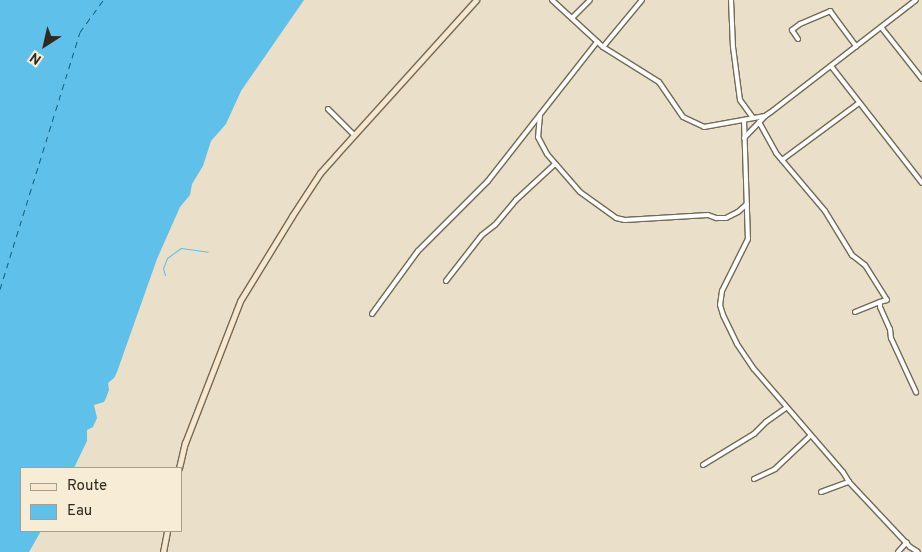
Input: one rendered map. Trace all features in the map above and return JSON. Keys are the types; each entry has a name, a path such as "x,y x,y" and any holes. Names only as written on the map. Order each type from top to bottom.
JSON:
{"street":[{"path":"179,467 185,443 240,301 320,174 476,0"},
{"path":"552,0 603,47 659,82 676,110 691,122 704,126 765,116"},
{"path":"572,18 590,0"},
{"path":"603,47 642,0"},
{"path":"731,0 733,47 740,100 753,118"},
{"path":"744,138 765,116 916,0"},
{"path":"798,39 792,30 800,24 829,11 856,46"},
{"path":"881,27 922,79"},
{"path":"372,314 418,251 474,196 597,42"},
{"path":"830,66 922,183"},
{"path":"782,160 859,103"},
{"path":"328,109 354,135"},
{"path":"540,114 538,136 555,164 580,192 616,218 625,220 708,214 716,218 726,218 738,212 747,204"},
{"path":"744,120 747,243 722,292 720,307 737,344 748,362 843,472 849,482 918,552"},
{"path":"759,122 770,144 825,210 852,255 865,265 887,300 855,312"},
{"path":"446,281 482,236 495,225 516,200 555,164"},
{"path":"880,302 891,338 916,392"},
{"path":"703,465 754,434 766,422 786,408"},
{"path":"754,479 775,469 810,436"},
{"path":"821,492 849,482"},
{"path":"162,552 167,532"},
{"path":"898,552 907,542"}],"water":[{"path":"0,0 304,0 241,91 226,124 211,141 203,166 192,184 190,195 180,207 157,259 117,372 108,383 109,390 106,398 104,402 94,405 97,418 93,427 87,430 87,441 74,467 20,467 20,532 40,532 29,552 0,552"}],"waterway":[{"path":"165,275 163,268 167,258 181,248 208,252"}],"ferry route":[{"path":"0,289 80,32 103,0"}]}
